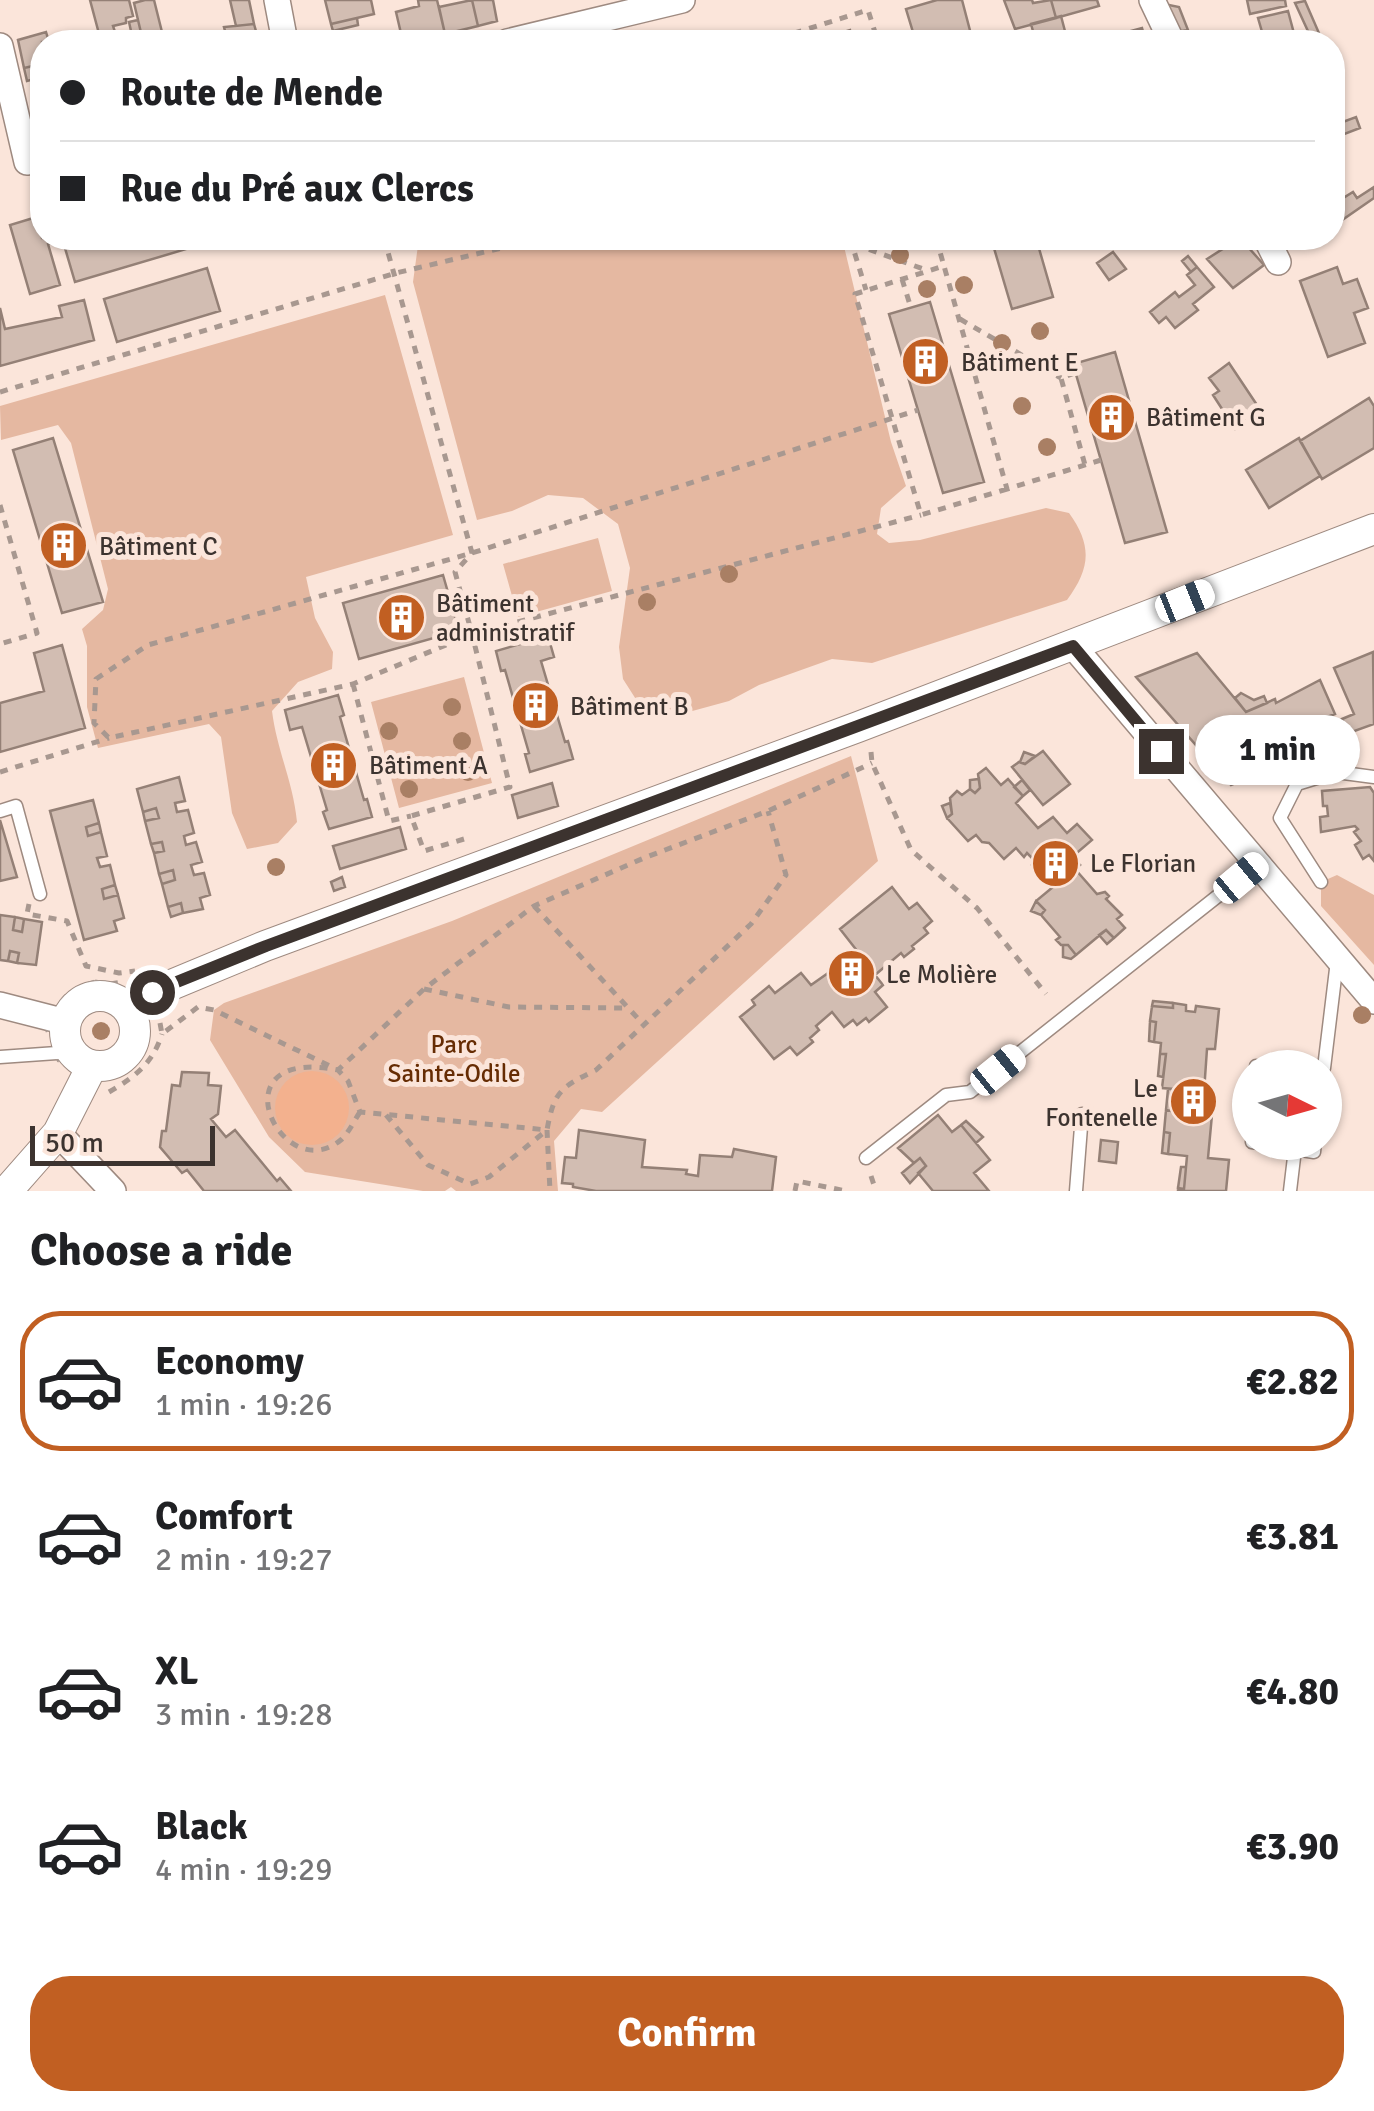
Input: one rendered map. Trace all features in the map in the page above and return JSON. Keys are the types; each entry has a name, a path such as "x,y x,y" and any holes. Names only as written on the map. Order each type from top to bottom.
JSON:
{"street":[{"path":"276,0 282,30"},
{"path":"537,30 584,11 682,0"},
{"path":"1152,0 1166,30"},
{"path":"0,46 30,147"},
{"path":"0,168 30,161"},
{"path":"1272,250 1278,262"},
{"path":"7,1191 58,1133 76,1054 79,1003 101,995 141,1003 283,940 858,728 1374,528"},
{"path":"1073,646 1374,1000"},
{"path":"0,1005 76,1054 116,1064 132,1047 141,1003"},
{"path":"58,1133 114,1191"}],"lane":[{"path":"1321,882 1280,818 1298,784 1336,772 1374,777"},
{"path":"0,810 16,806 40,894"},
{"path":"866,1158 946,1095 970,1092 1257,865"},
{"path":"1326,1050 1337,959"},
{"path":"0,1056 76,1054"},
{"path":"1076,1191 1082,1114"},
{"path":"1290,1191 1294,1160"}],"path":[{"path":"805,30 868,10 874,30"},
{"path":"388,250 472,553"},
{"path":"0,392 396,273 493,250"},
{"path":"854,250 866,290"},
{"path":"873,250 928,271"},
{"path":"939,250 1007,488"},
{"path":"921,515 855,294 944,266"},
{"path":"902,279 911,308"},
{"path":"959,319 1061,378 1085,465"},
{"path":"1061,378 1076,373"},
{"path":"108,738 94,724 96,678 148,645 472,553 918,410"},
{"path":"0,772 108,738 353,684 472,634 921,515 1101,460"},
{"path":"0,505 36,633 0,644"},
{"path":"353,684 388,821 510,786 455,572 472,553"},
{"path":"858,728 871,749 872,763 911,850 976,908 1046,994"},
{"path":"338,1070 424,989 534,906 658,852 768,811 872,763"},
{"path":"550,1191 546,1130 552,1100 567,1084 596,1070 751,924 786,875 768,811"},
{"path":"411,816 424,851 464,838"},
{"path":"40,894 29,902 27,914 67,921 86,966 119,973 139,971 147,1027 135,1058 123,1070 108,1074 76,1054 59,1001 74,989 95,982 115,985 141,1003"},
{"path":"534,906 644,1025"},
{"path":"424,989 509,1007 628,1008"},
{"path":"198,1007 246,1024 338,1070 348,1081 360,1112"},
{"path":"76,1054 148,1064 162,1034"},
{"path":"338,1070 314,1065 287,1072 270,1094 270,1123 288,1146 302,1152 317,1152 343,1138 360,1112"},
{"path":"360,1112 546,1130"},
{"path":"386,1115 428,1164 470,1184 489,1177 546,1130"},
{"path":"795,1191 798,1181 846,1191"}],"green space":[{"path":"417,250 845,250 891,442 906,486 881,508 877,534 889,543 920,540 1046,508 1069,513 1077,525 1086,557 1080,578 1067,600 872,663 832,659 759,685 729,701 685,713 646,715 623,679 619,647 630,568 618,524 583,498 548,495 512,511 477,520 413,282"},
{"path":"385,295 453,535 306,577 315,618 333,652 332,669 298,682 272,711 297,822 278,843 247,849 232,813 221,737 209,724 98,748 87,707 87,646 82,629 103,610 108,589 71,443 58,425 1,440 0,406"},
{"path":"598,538 612,591 518,617 503,564"},
{"path":"464,677 492,783 399,808 371,702"},
{"name":"Parc Sainte-Odile","path":"851,756 878,861 602,1112 581,1109 554,1141 558,1191 456,1191 451,1187 445,1191 423,1191 305,1172 269,1137 210,1040 214,1010 224,1003 452,921"},
{"path":"1337,875 1374,895 1374,965 1321,906 1321,882"}],"shaded area":[{"path":"312,1071 338,1082 349,1108 338,1134 312,1145 286,1134 275,1108 286,1082"}],"building":[{"path":"90,0 129,0 133,16 126,18 126,23 113,26 114,30 98,30"},
{"path":"154,0 162,30 140,30 134,3"},
{"path":"230,0 249,0 254,24 236,26"},
{"path":"325,0 371,0 374,14 331,24"},
{"path":"418,0 437,0 444,30 400,30 396,12 419,6"},
{"path":"472,0 493,0 497,21 478,26"},
{"path":"472,0 478,26 444,30 439,7"},
{"path":"937,0 962,0 970,30 912,30 906,9"},
{"path":"1004,0 1051,0 1056,18 1015,29"},
{"path":"1051,0 1097,0 1099,6 1056,18"},
{"path":"1247,0 1285,0 1286,6 1250,14"},
{"path":"1305,1 1318,30 1307,30 1295,3"},
{"path":"1164,4 1179,7 1188,30 1176,30"},
{"path":"1288,11 1293,30 1262,30 1258,18"},
{"path":"1061,16 1065,30 1033,30 1031,24"},
{"path":"357,18 358,25 333,30 331,24"},
{"path":"138,20 140,30 131,30 129,22"},
{"path":"254,24 256,30 225,30 224,27"},
{"path":"30,37 30,67 24,68 18,40"},
{"path":"1356,117 1360,128 1345,134 1345,121"},
{"path":"1374,187 1374,198 1345,218 1345,197 1353,192 1357,198"},
{"path":"30,219 30,250 50,250 60,285 30,294 10,225"},
{"path":"66,250 183,250 75,282"},
{"path":"995,250 1039,250 1053,297 1012,309"},
{"path":"1221,250 1251,250 1264,265 1233,288 1207,259"},
{"path":"1113,252 1126,269 1109,280 1097,263"},
{"path":"1188,256 1197,267 1191,272 1182,261"},
{"path":"1197,267 1214,287 1193,304 1198,310 1175,328 1166,317 1159,323 1150,312 1175,292 1179,297 1195,285 1187,275"},
{"path":"1337,267 1343,284 1357,279 1368,308 1354,313 1365,343 1328,357 1300,281"},
{"path":"207,268 220,311 117,342 104,299"},
{"path":"84,300 94,340 0,366 0,308 5,329 62,317 59,306"},
{"name":"Bâtiment E","path":"930,302 984,482 943,493 889,314"},
{"name":"Bâtiment G","path":"1115,352 1167,532 1125,543 1073,364"},
{"path":"1229,363 1261,411 1235,429 1213,395 1219,391 1209,378"},
{"path":"1369,398 1374,406 1374,448 1322,479 1300,441"},
{"name":"Bâtiment C","path":"53,438 103,602 62,613 13,450"},
{"path":"1299,438 1320,476 1269,508 1246,470"},
{"name":"Bâtiment administratif","path":"443,575 459,631 359,659 343,603"},
{"name":"Bâtiment B","path":"548,636 554,657 541,661 573,759 530,772 525,754 529,753 496,651"},
{"path":"62,645 85,728 0,752 0,703 44,691 34,653"},
{"path":"1373,652 1374,724 1349,733 1342,719 1354,714 1334,668"},
{"path":"1197,653 1246,712 1275,699 1276,703 1320,680 1335,714 1322,719 1332,742 1231,785 1136,677"},
{"path":"1241,693 1254,700 1264,696 1267,703 1246,712 1235,698"},
{"name":"Bâtiment A","path":"338,695 344,715 340,717 372,817 329,829 302,727 290,730 285,710"},
{"path":"1043,751 1070,784 1043,805 1012,767 1019,762 1025,764"},
{"path":"1024,752 1035,756 1025,764 1020,762"},
{"name":"Le Florian","path":"986,768 1001,785 1008,779 1023,796 1016,803 1038,828 1053,817 1067,833 1077,824 1092,840 1072,857 1080,865 1075,869 1097,894 1105,892 1109,896 1106,899 1122,915 1117,919 1125,928 1114,938 1106,930 1076,955 1068,945 1061,945 1056,940 1060,937 1041,915 1045,910 1036,901 1053,887 1048,879 1051,875 1044,867 1038,871 1032,865 1035,861 1016,848 1004,859 976,835 968,841 947,818 952,814 950,798 957,791 962,795 970,789 975,793 980,788 978,774"},
{"path":"179,777 185,801 175,803 177,812 188,810 194,833 184,836 186,845 196,842 202,862 191,865 194,875 204,873 210,895 200,898 203,909 183,913 181,903 168,907 162,884 175,880 173,870 159,874 154,853 164,851 162,842 151,844 145,821 159,818 156,808 143,812 137,789"},
{"path":"979,779 980,788 975,793 970,789 970,780"},
{"path":"1022,780 1030,790 1023,796 1014,787"},
{"path":"552,783 558,806 518,818 512,795"},
{"path":"1370,787 1374,793 1374,861 1369,855 1363,859 1355,845 1361,841 1354,832 1358,829 1355,826 1321,832 1320,817 1328,816 1322,791"},
{"path":"93,800 99,823 86,827 88,836 101,832 107,856 97,858 100,867 110,865 115,885 102,889 104,899 118,895 124,918 114,921 117,931 84,940 50,811"},
{"path":"950,803 952,814 947,818 942,806"},
{"path":"156,808 159,818 145,821 143,812"},
{"path":"0,820 17,877 0,881"},
{"path":"99,823 101,832 88,836 86,827"},
{"path":"400,827 406,849 340,869 333,846"},
{"path":"162,842 164,851 154,853 151,844"},
{"path":"1044,867 1051,875 1048,879 1037,876"},
{"path":"173,870 175,880 162,884 159,874"},
{"path":"342,877 345,887 334,891 331,882"},
{"path":"115,885 118,895 104,899 102,889"},
{"name":"Le Molière","path":"892,887 909,909 917,903 932,921 924,928 928,933 912,946 914,949 904,957 901,953 875,975 883,985 875,992 887,1007 869,1022 866,1018 857,1025 853,1020 844,1027 832,1012 816,1026 819,1030 810,1038 813,1042 797,1055 790,1047 774,1059 740,1017 769,986 775,993 801,973 811,985 858,952 840,929"},
{"path":"1036,901 1045,910 1041,915 1031,911"},
{"path":"181,903 183,913 171,917 168,907"},
{"path":"0,915 15,917 13,930 22,932 24,919 42,922 36,965 17,963 19,953 10,951 8,961 0,960"},
{"path":"15,917 24,919 22,932 13,930"},
{"path":"1106,930 1114,938 1107,944 1099,935"},
{"path":"1063,945 1068,945 1076,955 1071,959 1063,957"},
{"path":"10,951 19,953 17,963 8,961"},
{"path":"1153,1001 1173,1003 1173,1008 1152,1006"},
{"name":"Le Fontenelle","path":"1173,1003 1186,1005 1186,1011 1195,1012 1196,1006 1219,1009 1215,1049 1207,1049 1204,1092 1214,1093 1208,1158 1229,1160 1226,1191 1178,1191 1184,1189 1187,1156 1168,1154 1166,1110 1171,1111 1174,1089 1162,1088 1166,1054 1160,1054 1161,1043 1154,1042 1156,1022 1150,1021 1152,1006 1173,1008"},
{"path":"1150,1021 1156,1022 1154,1042 1149,1041"},
{"path":"1160,1054 1166,1054 1163,1077 1158,1076"},
{"path":"182,1072 209,1073 208,1085 221,1086 218,1114 211,1119 226,1137 235,1130 277,1181 280,1178 291,1191 204,1191 187,1170 182,1173 160,1147 172,1085 180,1086"},
{"path":"1168,1089 1174,1089 1171,1111 1166,1110"},
{"path":"938,1115 952,1132 961,1125 990,1160 974,1173 989,1191 933,1191 918,1173 926,1166 920,1158 914,1163 898,1148"},
{"path":"966,1121 983,1137 976,1143 961,1125"},
{"path":"579,1130 645,1140 642,1167 687,1170 686,1174 698,1176 700,1155 732,1157 734,1149 776,1157 772,1191 596,1191 573,1187 562,1183 565,1157 576,1158"},
{"path":"1164,1132 1170,1133 1168,1154 1162,1153"},
{"path":"1101,1140 1118,1142 1116,1163 1099,1161"},
{"path":"920,1158 926,1166 910,1183 902,1173"},
{"path":"1181,1167 1186,1167 1184,1189 1178,1188"}],"place":[{"name":"Bâtiment E","path":"926,362"},
{"name":"Bâtiment G","path":"1111,417"},
{"name":"Bâtiment C","path":"64,546"},
{"name":"Bâtiment administratif","path":"401,617"},
{"name":"Bâtiment B","path":"535,706"},
{"name":"Bâtiment A","path":"334,765"},
{"name":"Le Florian","path":"1055,863"},
{"name":"Le Molière","path":"851,974"},
{"name":"Le Fontenelle","path":"1193,1102"}],"route":[{"path":"152,992 1073,646 1161,751"}]}
